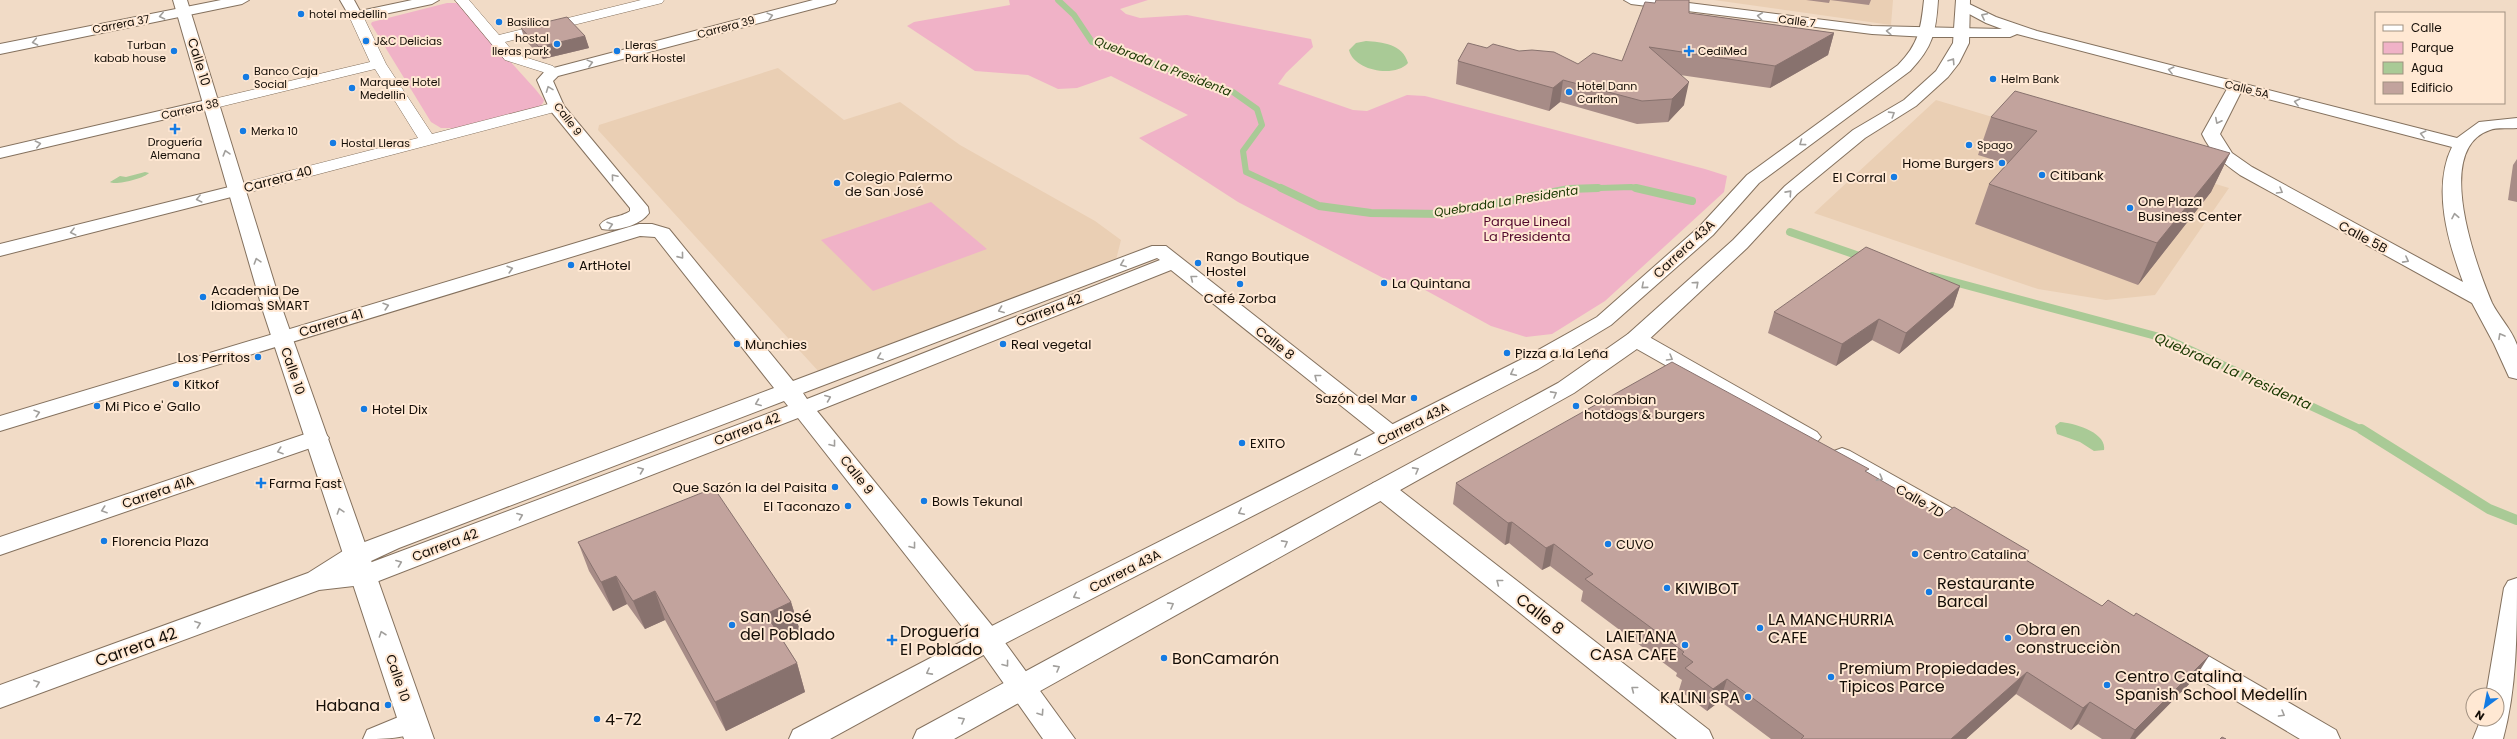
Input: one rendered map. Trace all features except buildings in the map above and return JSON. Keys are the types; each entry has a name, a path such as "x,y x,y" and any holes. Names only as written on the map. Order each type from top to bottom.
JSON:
{"street":[{"name":"Carrera 37","path":"0,49 182,6 242,0"},
{"path":"347,0 379,64 427,140"},
{"path":"356,16 432,0"},
{"path":"462,0 510,57 548,69 552,73"},
{"path":"496,40 658,0"},
{"name":"Carrera 39","path":"552,73 830,0"},
{"name":"Calle 7","path":"1631,0 1872,30 1928,33 1963,32"},
{"name":"Carrera 43A","path":"804,739 988,640 1530,364 1604,322 1706,231 1753,179 1904,68 1913,59 1928,33 1931,0"},
{"path":"928,739 1566,388 1636,339 1740,244 1791,190 1859,134 1910,102 1931,85 1951,63 1958,51 1963,32 1963,3"},
{"name":"Calle 5A","path":"1963,3 1991,20 2032,34 2461,144"},
{"name":"Calle 10","path":"182,6 237,190 240,207 279,331 317,438 359,567 416,731"},
{"name":"Calle 5A","path":"1963,32 2032,34"},
{"name":"Carrera 38","path":"0,153 379,64"},
{"name":"Calle 9","path":"552,73 546,80 556,107 637,218 652,230 662,233 797,399 988,640 1060,739"},
{"name":"Calle 5B","path":"2236,86 2211,134 2216,145 2226,157 2246,171 2480,300"},
{"name":"Carrera 40","path":"0,250 556,107"},
{"path":"2513,122 2486,125 2472,133 2461,144 2450,178 2462,250 2480,300 2514,359 2517,372"},
{"name":"Carrera 41","path":"0,424 279,331 637,218"},
{"name":"Calle 8","path":"1166,256 1392,435"},
{"name":"Carrera 42","path":"0,697 317,580 359,567 1166,256"},
{"name":"Carrera 41","path":"0,409 279,331"},
{"name":"Calle 7D","path":"1636,339 1991,542"},
{"name":"Carrera 41A","path":"0,546 317,438"},
{"name":"Calle 8","path":"1382,489 1698,739"},
{"path":"2501,687 2517,588"},
{"path":"2154,638 2325,739"},
{"path":"2488,739 2493,727"},
{"path":"378,739 416,731"}],"shaded area":[{"path":"1714,0 1893,0 1891,25"},
{"name":"Colegio Palermo de San José","path":"778,68 844,120 900,102 960,145 1095,221 1121,240 1116,260 820,373 598,130 599,125"},
{"path":"1936,100 2229,188 2155,295 2106,300 2038,289 1814,213"}],"green space":[{"name":"Parque Lineal La Presidenta","path":"1009,0 1148,0 1120,9 1126,14 1140,18 1187,15 1311,39 1313,47 1286,73 1278,84 1353,110 1367,111 1407,95 1425,96 1727,176 1724,192 1605,301 1552,334 1526,337 1491,326 1416,285 1385,279 1238,202 1139,138 1188,115 1111,76 1077,88 1058,89 1028,75 975,71 907,26 914,22 1010,5"},
{"path":"447,3 457,3 536,90 544,100 539,107 456,128 441,128 431,122 371,24 372,22"},
{"path":"931,202 987,249 873,291 821,240"}],"water":[{"path":"1366,41 1385,43 1397,48 1402,52 1408,63 1402,68 1385,71 1376,70 1358,63 1352,57 1349,50 1356,43"},
{"path":"145,172 149,173 136,179 118,183 110,182 120,176 126,177"},
{"path":"2060,422 2073,424 2095,433 2104,444 2104,450 2094,451 2080,442 2057,434 2055,426"}],"waterway":[{"name":"Quebrada La Presidenta","path":"1058,0 1074,15 1092,42 1233,92 1257,109 1262,125 1243,151 1246,172 1283,189"},
{"name":"Quebrada La Presidenta","path":"1569,189 1631,187 1640,189"},
{"name":"Quebrada La Presidenta","path":"1281,188 1319,206 1371,213 1443,214 1569,189"},
{"name":"Quebrada La Presidenta","path":"1569,189 1598,188"},
{"name":"Quebrada La Presidenta","path":"1636,188 1692,201"},
{"name":"Quebrada La Presidenta","path":"1790,232 1865,258"},
{"name":"Quebrada La Presidenta","path":"1932,276 2167,339 2362,430"},
{"name":"Quebrada La Presidenta","path":"2361,429 2489,509 2517,520"}],"place":[{"name":"hotel medellin","path":"301,14"},
{"name":"Basilica","path":"499,22"},
{"name":"J&C Delicias","path":"366,41"},
{"name":"hostal lleras park","path":"557,44"},
{"name":"Turban kabab house","path":"174,51"},
{"name":"Lleras Park Hostel","path":"617,51"},
{"name":"CediMed","path":"1689,51"},
{"name":"Banco Caja Social","path":"246,77"},
{"name":"Helm Bank","path":"1993,79"},
{"name":"Marquee Hotel Medellin","path":"352,88"},
{"name":"Hotel Dann Carlton","path":"1569,92"},
{"name":"Droguería Alemana","path":"175,129"},
{"name":"Merka 10","path":"243,131"},
{"name":"Hostal Lleras","path":"333,143"},
{"name":"Spago","path":"1969,145"},
{"name":"Home Burgers","path":"2002,163"},
{"name":"Citibank","path":"2042,175"},
{"name":"El Corral","path":"1894,177"},
{"name":"Colegio Palermo de San José","path":"837,183"},
{"name":"One Plaza Business Center","path":"2130,208"},
{"name":"Rango Boutique Hostel","path":"1198,263"},
{"name":"ArtHotel","path":"571,265"},
{"name":"La Quintana","path":"1384,283"},
{"name":"Café Zorba","path":"1240,284"},
{"name":"Academia De Idiomas SMART","path":"203,297"},
{"name":"Munchies","path":"737,344"},
{"name":"Real vegetal","path":"1003,344"},
{"name":"Pizza a la Leña","path":"1507,353"},
{"name":"Los Perritos","path":"258,357"},
{"name":"Kitkof","path":"176,384"},
{"name":"Sazón del Mar","path":"1414,398"},
{"name":"Mi Pico e' Gallo","path":"97,406"},
{"name":"Colombian hotdogs & burgers","path":"1576,406"},
{"name":"Hotel Dix","path":"364,409"},
{"name":"EXITO","path":"1242,443"},
{"name":"Farma Fast","path":"261,483"},
{"name":"Que Sazón la del Paisita","path":"835,487"},
{"name":"Bowls Tekunal","path":"924,501"},
{"name":"El Taconazo","path":"848,506"},
{"name":"Florencia Plaza","path":"104,541"},
{"name":"CUVO","path":"1608,544"},
{"name":"Centro Catalina","path":"1915,554"},
{"name":"KIWIBOT","path":"1667,588"},
{"name":"Restaurante Barcal","path":"1929,592"},
{"name":"San José del Poblado","path":"732,625"},
{"name":"LA MANCHURRIA CAFE","path":"1760,628"},
{"name":"Obra en construcciòn","path":"2008,638"},
{"name":"Droguería El Poblado","path":"892,640"},
{"name":"LAIETANA CASA CAFE","path":"1685,645"},
{"name":"BonCamarón","path":"1164,658"},
{"name":"Premium Propiedades, Tipicos Parce","path":"1831,677"},
{"name":"Centro Catalina Spanish School Medellín","path":"2107,685"},
{"name":"KALINI SPA","path":"1748,697"},
{"name":"Habana","path":"388,705"},
{"name":"4-72","path":"597,719"}]}
